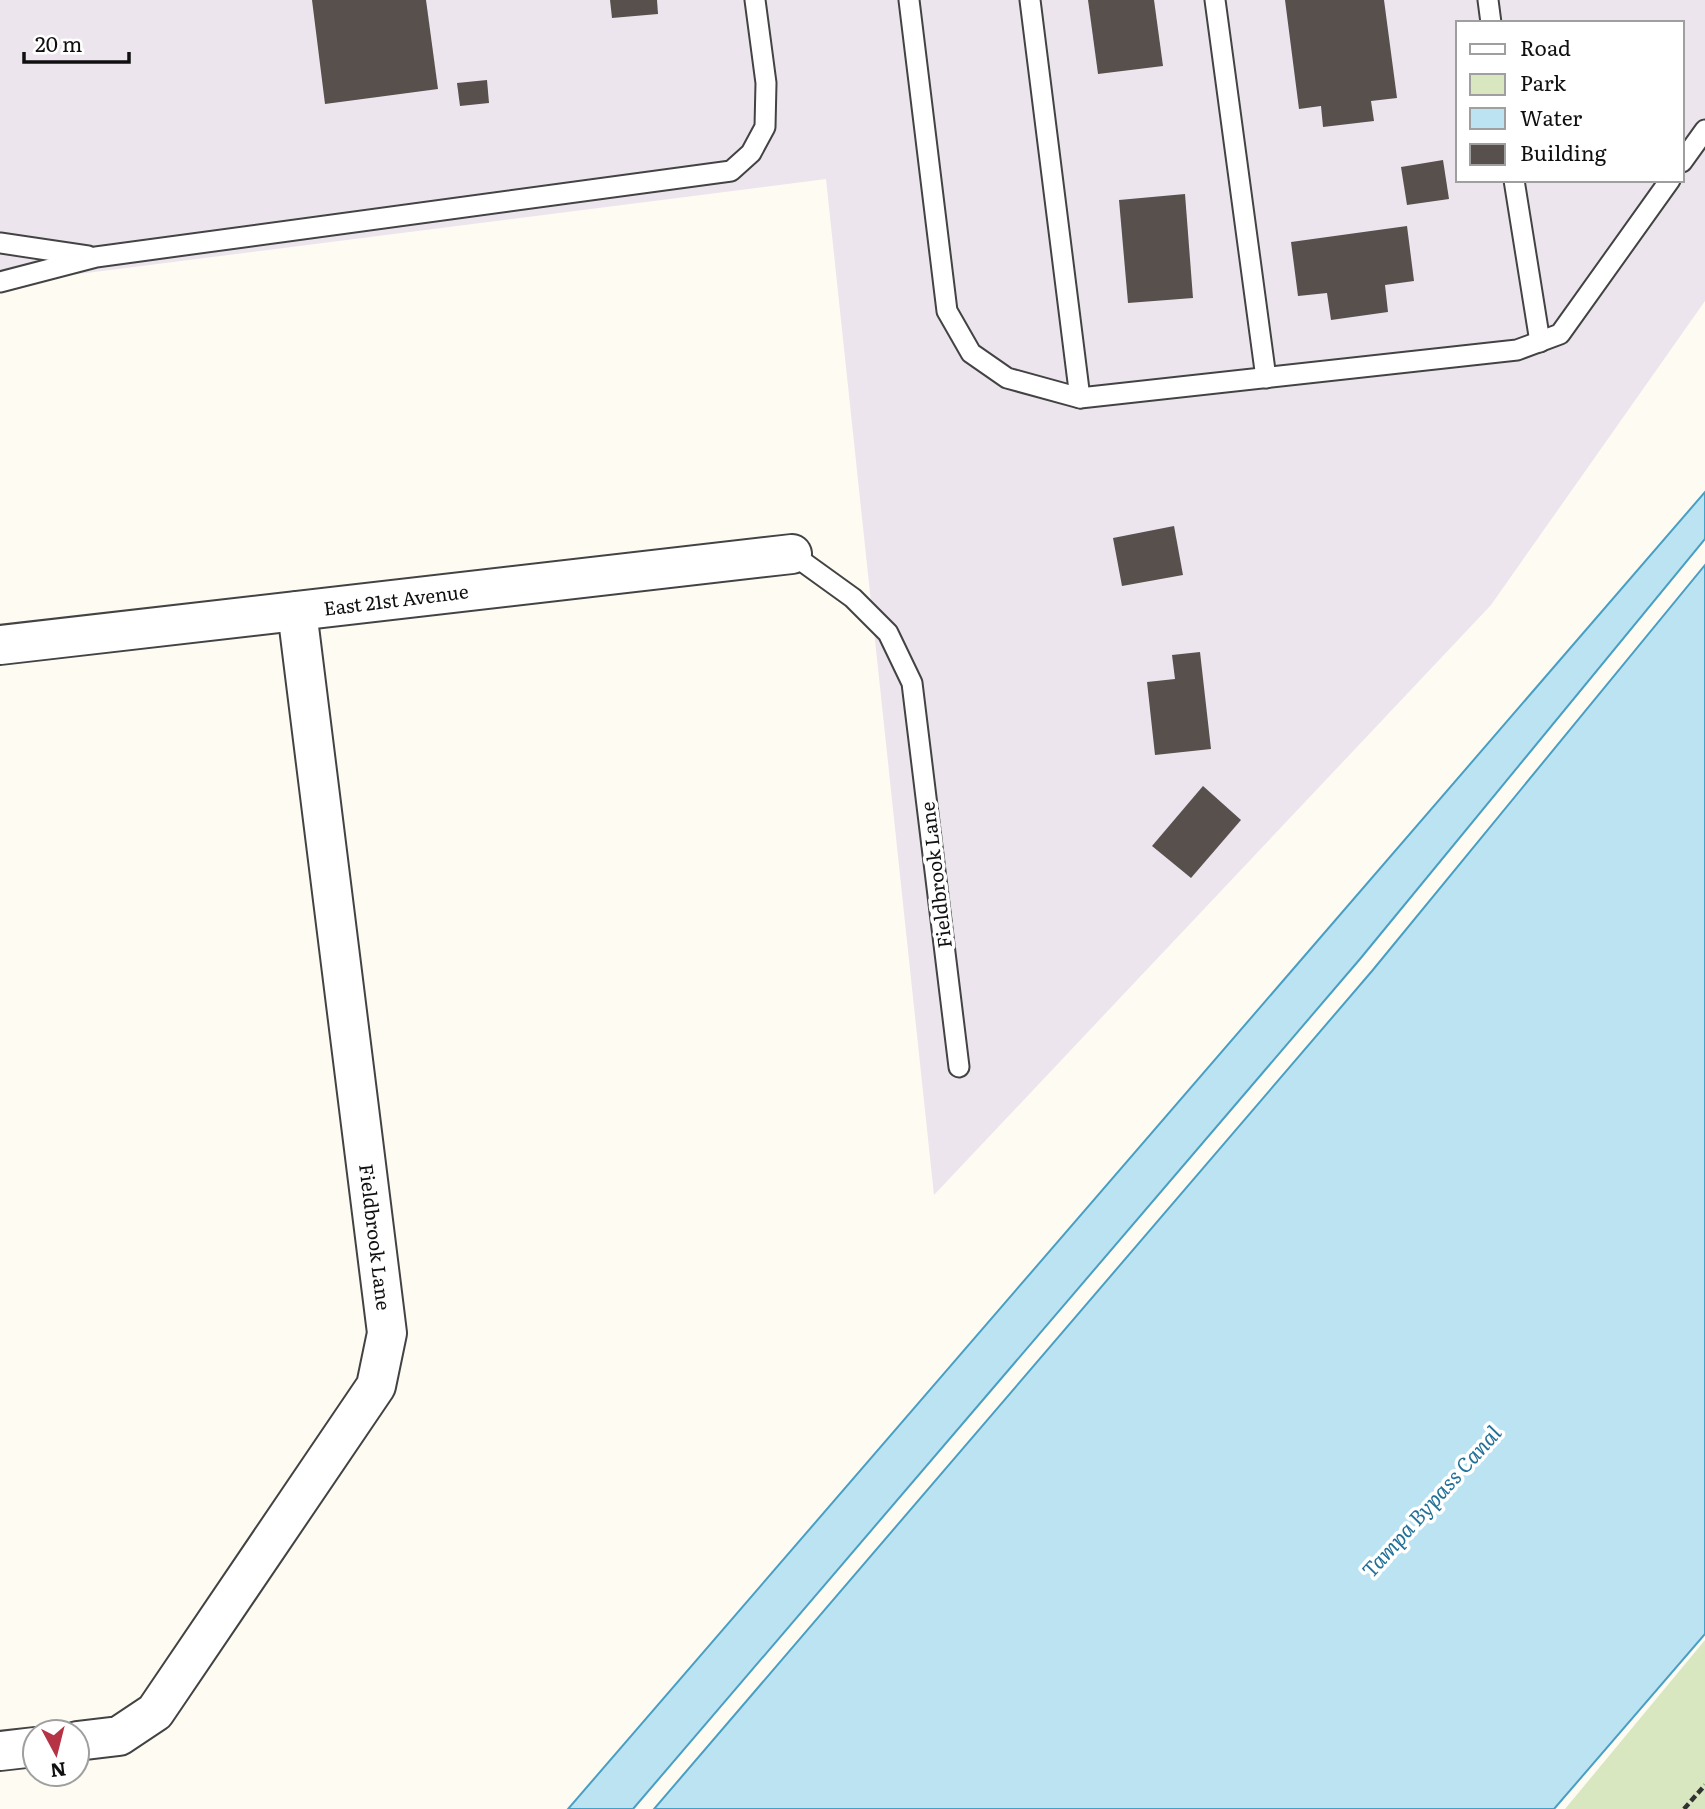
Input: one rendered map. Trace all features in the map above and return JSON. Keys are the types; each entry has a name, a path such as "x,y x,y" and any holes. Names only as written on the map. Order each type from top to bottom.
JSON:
{"street":[{"name":"East 21st Avenue","path":"0,645 792,554"},
{"name":"Fieldbrook Lane","path":"91,1739 119,1736 155,1712 376,1386 387,1333 297,611"},
{"path":"0,1751 21,1748"}],"lane":[{"path":"0,282 96,257 731,171 751,153 765,127 766,83 755,0"},
{"path":"909,0 947,311 971,353 1007,378 1080,398 1517,350 1540,342 1560,334 1669,182"},
{"path":"1030,0 1080,398"},
{"path":"1215,0 1266,378"},
{"path":"1488,0 1491,21"},
{"path":"1684,160 1705,130"},
{"path":"1514,182 1540,342"},
{"path":"0,243 96,257"},
{"name":"Fieldbrook Lane","path":"792,554 853,598 888,633 912,683 959,1067"}],"path":[{"path":"1684,1809 1705,1785"}],"shaded area":[{"path":"0,0 1705,0 1705,301 1491,605 934,1195 826,179 0,284"}],"green space":[{"path":"1705,1640 1705,1809 1565,1809"}],"water":[{"path":"1705,492 1705,539 1360,959 633,1809 568,1809"},
{"name":"Tampa Bypass Canal","path":"1705,565 1705,1634 1554,1809 654,1809 1372,971"}],"building":[{"path":"312,0 426,0 438,89 325,104"},
{"path":"610,0 657,0 658,14 612,18"},
{"path":"1088,0 1154,0 1163,66 1098,74"},
{"path":"1285,0 1384,0 1397,98 1371,101 1374,121 1323,127 1321,106 1299,109"},
{"path":"487,80 489,103 460,106 457,83"},
{"path":"1443,160 1449,199 1407,205 1401,167"},
{"path":"1185,194 1193,298 1128,303 1119,200"},
{"path":"1407,226 1414,281 1385,285 1388,312 1331,320 1327,293 1298,296 1291,242"},
{"path":"1174,526 1183,575 1122,586 1113,538"},
{"path":"1200,652 1211,749 1155,755 1147,682 1175,679 1172,655"},
{"path":"1203,786 1241,820 1191,878 1152,846"}]}
